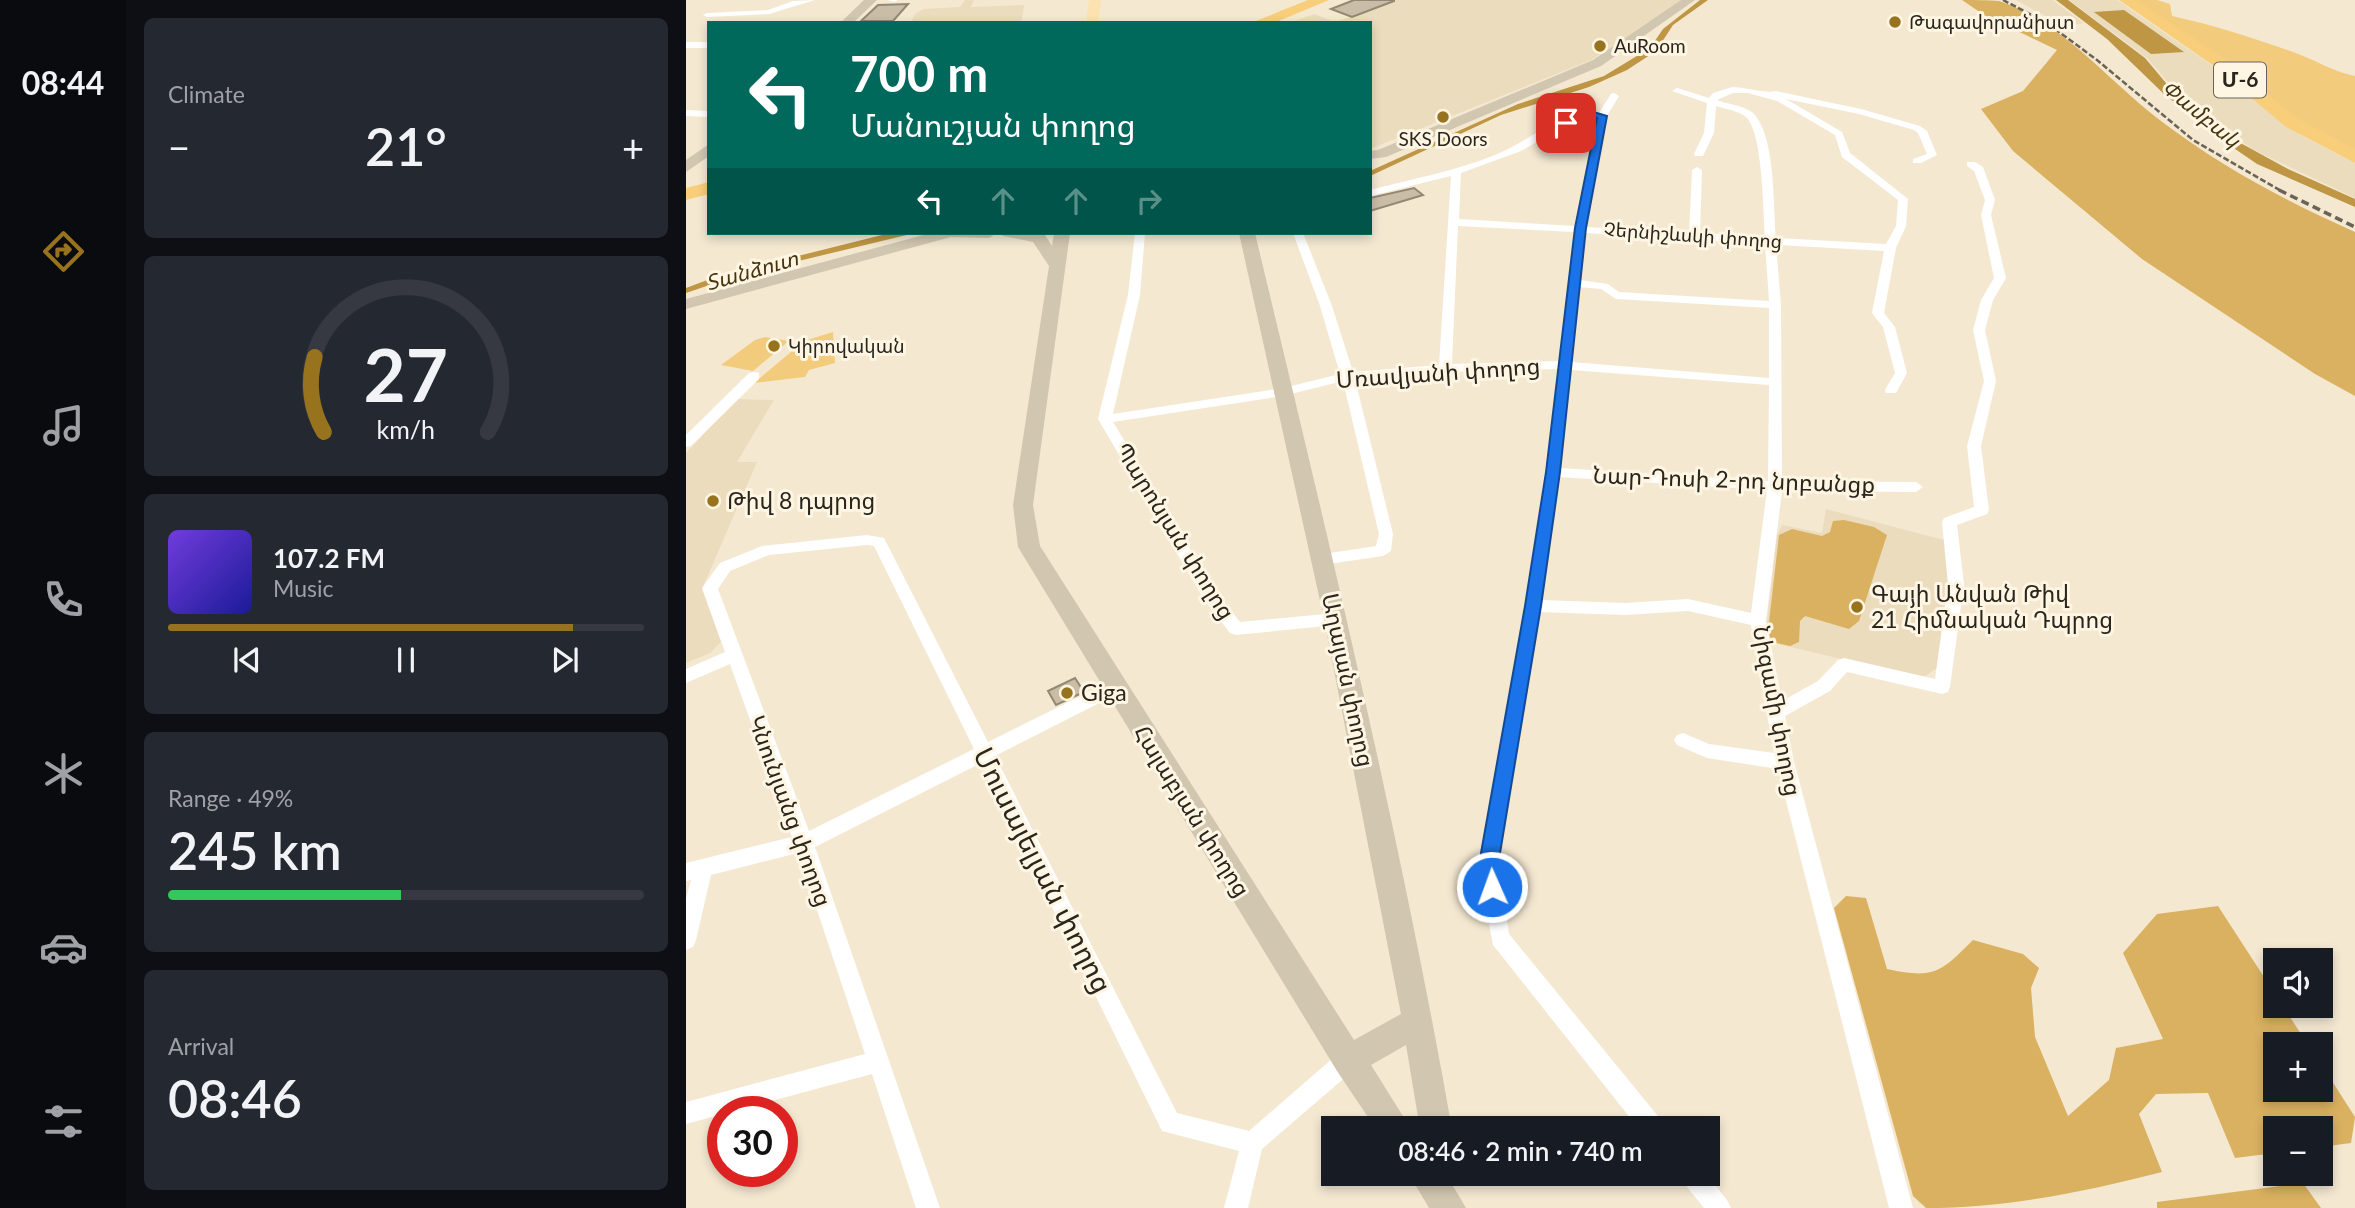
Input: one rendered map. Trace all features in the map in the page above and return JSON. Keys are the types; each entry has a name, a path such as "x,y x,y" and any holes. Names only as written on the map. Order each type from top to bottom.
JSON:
{"highway":[{"path":"1264,21 1322,0"},
{"name":"Մ-6","path":"2126,0 2217,61 2292,123 2355,157"},
{"path":"686,182 707,182"},
{"path":"686,194 707,189"}],"main road":[{"path":"1092,21 1095,0"}],"street":[{"path":"707,15 769,12 811,0"},
{"path":"848,21 871,0"},
{"path":"1372,155 1381,154 1597,63 1689,0"},
{"path":"686,45 707,45"},
{"path":"1699,154 1709,134 1712,100 1716,95 1730,90 1760,91 1861,112 1917,128 1922,131 1932,155 1917,161"},
{"name":"Նիզամի փողոց","path":"1677,91 1748,113 1758,127 1765,164 1774,305 1775,383 1775,486 1758,621 1785,762 1901,1208"},
{"path":"1760,91 1839,134 1846,155 1865,165 1881,183 1903,198 1901,226 1890,248 1878,313 1889,327 1901,373 1891,390"},
{"path":"1614,96 1602,116 1580,228 1553,472 1491,853 1492,887 1500,939 1643,1116"},
{"path":"686,113 707,114"},
{"path":"1372,192 1456,170 1513,150 1534,140 1541,132 1590,114 1602,116"},
{"path":"686,168 707,150"},
{"path":"1776,712 1824,685 1844,665 1942,687 1956,584 1949,522 1982,510 1974,446 1990,381 1979,330 1987,300 2000,278 1986,215 1990,200 1979,169 1970,164"},
{"path":"1445,368 1456,170"},
{"path":"1694,235 1698,170"},
{"name":"Չերնիշևսկի փողոց","path":"1453,222 1890,248"},
{"path":"686,304 941,235"},
{"path":"1021,235 1039,238 1057,266"},
{"name":"Հալաբյան փողոց","path":"1062,235 1023,505 1029,547 1348,1060 1386,1116"},
{"path":"1105,419 1134,295 1140,235"},
{"name":"Աղայան փողոց","path":"1247,235 1336,619 1418,1022 1434,1116"},
{"path":"1299,235 1321,286 1347,376 1379,501 1386,543 1383,551 1322,559"},
{"path":"1574,283 1604,286 1616,295 1774,305"},
{"name":"Մռավյանի փողոց","path":"1105,419 1283,392 1347,376 1445,368 1544,364 1775,383"},
{"path":"686,443 754,376"},
{"name":"Պարոնյան փողոց","path":"1105,419 1211,597 1236,629 1336,619"},
{"name":"Նար-Դոսի 2-րդ նրբանցք","path":"1553,472 1775,486 1916,487"},
{"name":"Կնունյանց փողոց","path":"879,542 866,540 767,550 726,567 710,588 804,844 928,1208"},
{"name":"Մուսայելյան փողոց","path":"879,542 1170,1123 1252,1143"},
{"path":"1533,606 1625,609 1688,606 1758,621"},
{"path":"686,676 734,655"},
{"path":"686,940 694,870 804,844 1115,687"},
{"path":"1684,740 1707,751 1785,762"},
{"path":"1236,1208 1252,1143 1348,1060 1418,1022"},
{"path":"686,1113 877,1062"},
{"path":"1434,1186 1449,1208"},
{"path":"1446,1186 1449,1208"},
{"path":"1701,1186 1719,1208"}],"shaded area":[{"path":"965,0 974,0 971,7 1024,5 1022,20 1019,21 911,21 916,13 924,9 960,7"},
{"path":"1380,0 1681,0 1627,39 1591,60 1372,148 1372,21 1338,21 1388,4"},
{"path":"1962,0 1999,1 2044,23 2084,54 2142,106 2207,153 2279,196 2355,232 2355,396 2315,374 2142,259 2013,151 1981,109 2023,91 2057,50 1984,15"},
{"path":"2016,0 2053,0 2083,23 2065,27"},
{"path":"2069,0 2117,0 2207,62 2302,136 2355,163 2355,198 2254,150 2211,121 2172,87 2147,58"},
{"path":"2130,0 2157,0 2170,4 2172,16 2263,42 2355,76 2355,154 2320,137"},
{"path":"1314,14 1332,21 1295,21"},
{"path":"833,332 835,363 809,370 805,377 754,383 804,341"},
{"path":"765,337 789,341 753,371 721,365 755,340"},
{"name":"Թիվ 8 դպրոց","path":"737,399 774,400 737,462 757,462 702,589 721,642 710,653 686,663 686,453"},
{"name":"Գայի Անվան Թիվ 21 Հիմնական Դպրոց","path":"1826,509 1944,540 1948,584 1940,666 1922,678 1770,642 1766,630 1777,535 1782,525 1822,533"},
{"path":"1844,520 1874,527 1887,535 1859,621 1849,629 1805,616 1800,621 1799,642 1790,646 1772,642 1768,631 1779,535 1792,529 1822,536 1830,532 1833,521"},
{"path":"1846,896 1866,898 1887,969 1916,973 1935,971 1952,960 1973,940 2023,954 2039,968 2031,988 2035,1037 2068,1116 2109,1080 2116,1048 2163,1039 2123,953 2157,914 2218,906 2263,975 2263,1018 2291,1018 2300,1032 2263,1032 2263,1102 2333,1102 2333,1083 2355,1117 2351,1143 2333,1145 2333,1116 2263,1116 2263,1154 2235,1158 2208,1093 2156,1094 2139,1114 2162,1172 2045,1198 1926,1208 1913,1196 1834,908"},
{"path":"2280,1186 2305,1186 2321,1208 2157,1208 2157,1202"}],"water":[{"path":"1700,0 1708,0 1673,25 1656,51 1627,70 1589,87 1501,115 1372,175 1372,170 1518,104 1604,76 1650,48 1663,29"},
{"path":"2056,0 2068,0 2145,58 2166,83 2196,111 2235,140 2288,169 2355,199 2355,207 2257,164 2225,142 2164,94 2107,39"},
{"path":"2124,10 2184,52 2151,54 2094,12"},
{"name":"Տանձուտ","path":"882,235 907,235 736,276 686,293 686,288 718,276"}],"building":[{"path":"1354,0 1394,1 1352,17 1331,9"},
{"path":"908,4 893,21 861,21 878,5"},
{"path":"1414,188 1423,195 1372,210 1372,198"},
{"name":"Giga","path":"1075,678 1084,692 1056,705 1048,691"}],"railway":[{"path":"2003,0 2047,23 2097,60 2193,140 2282,192"},
{"path":"2282,192 2355,227"}],"place":[{"name":"Թագավորանիստ","path":"1895,22"},
{"name":"AuRoom","path":"1600,46"},
{"name":"SKS Doors","path":"1443,117"},
{"name":"Կիրովական","path":"774,346"},
{"name":"Թիվ 8 դպրոց","path":"713,501"},
{"name":"Գայի Անվան Թիվ 21 Հիմնական Դպրոց","path":"1857,607"},
{"name":"Giga","path":"1067,693"}],"route":[{"path":"1492,887 1491,853 1553,472 1580,228 1602,116 1590,114 1566,123"}],"water label":[{"name":"Փամբակ","path":"2201,114"}]}
